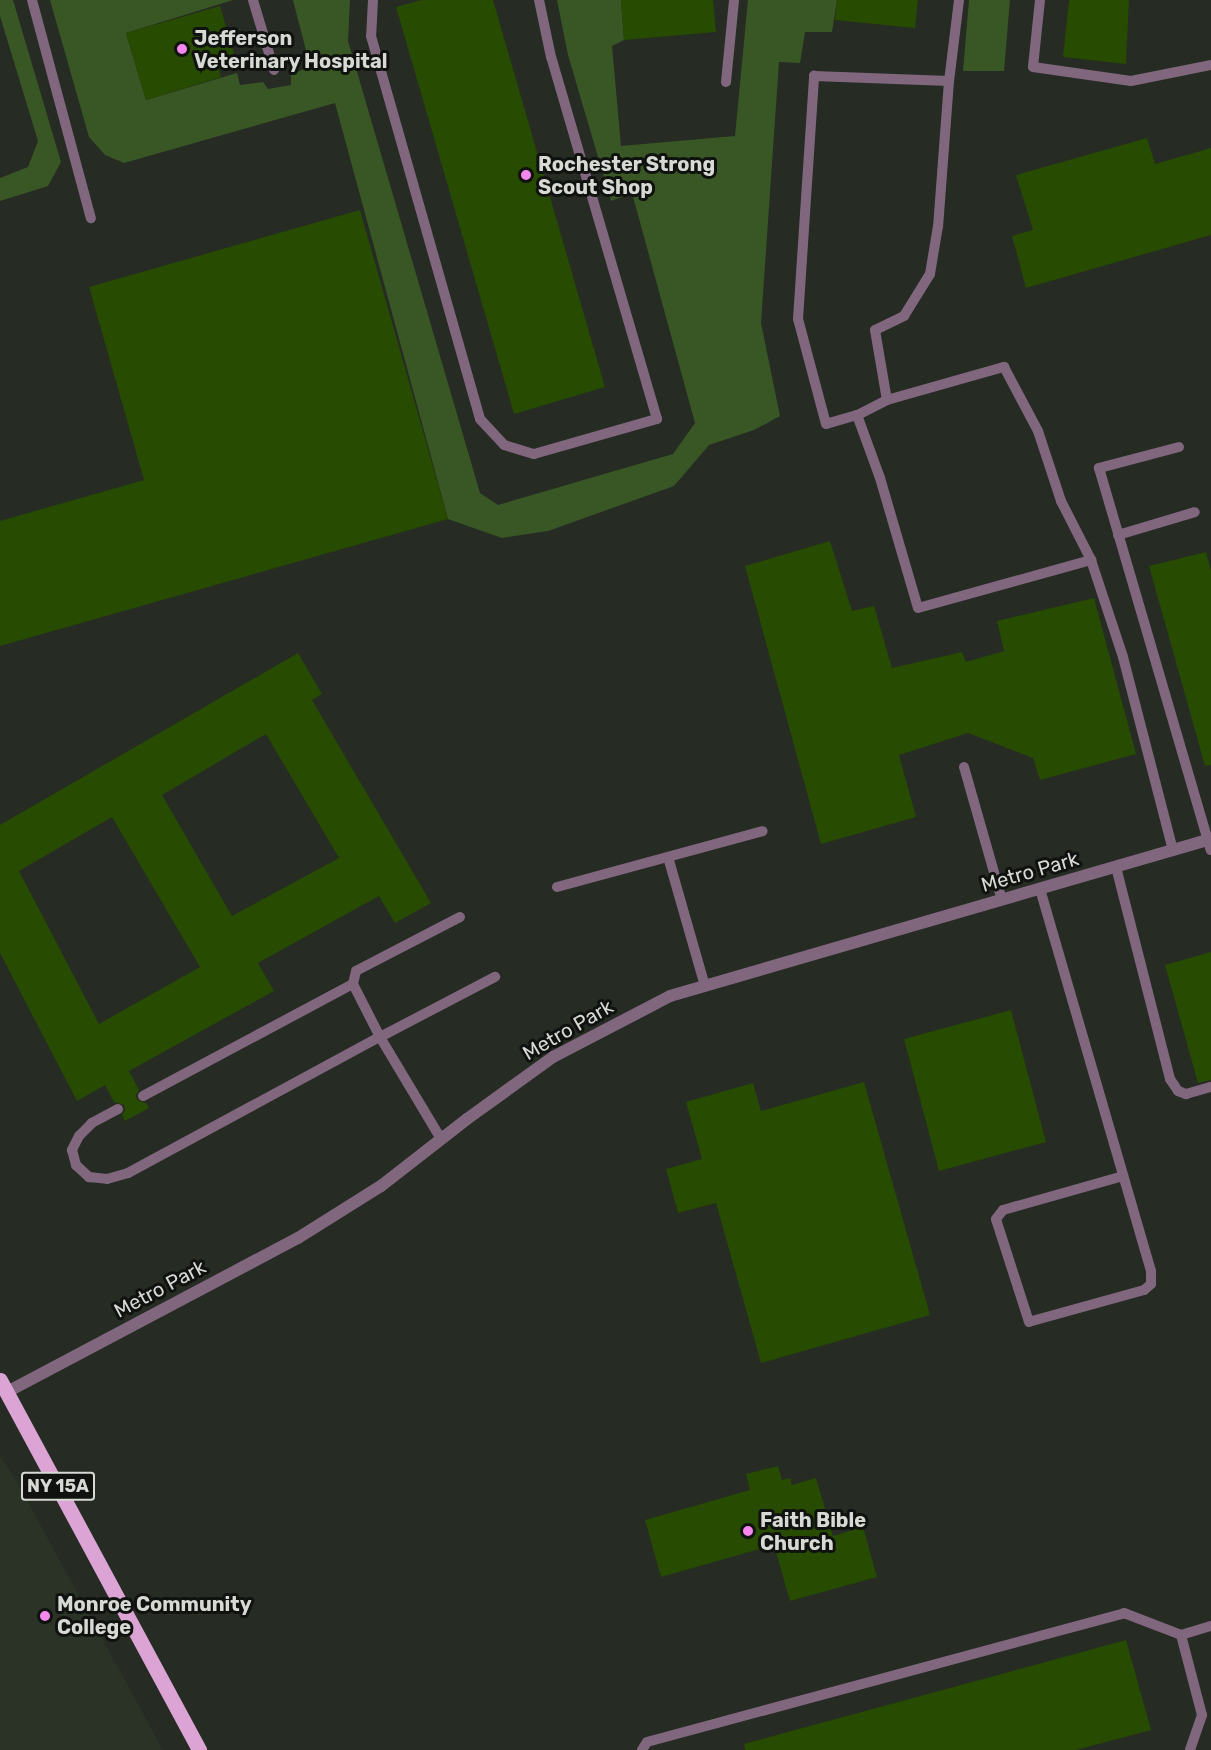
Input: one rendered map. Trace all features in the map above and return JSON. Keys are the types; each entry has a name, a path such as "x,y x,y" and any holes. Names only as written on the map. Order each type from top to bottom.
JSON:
{"main road":[{"name":"NY 15A","path":"2,1391 199,1750"}],"street":[{"name":"Metro Park","path":"2,1391 298,1238 381,1186 553,1057 670,996 1116,867 1210,843"}],"lane":[{"path":"32,0 91,218"},
{"path":"254,0 274,70"},
{"path":"373,0 371,36 480,419 504,445 534,454 657,419 551,57 539,0"},
{"path":"726,82 734,0"},
{"path":"886,400 875,330 904,316 930,274 938,226 949,81 959,0"},
{"path":"1040,0 1033,67 1131,81 1211,65"},
{"path":"949,81 813,76 798,319 826,424 857,415 886,400 1004,367 1038,431 1061,501 1091,560 1123,657 1173,851"},
{"path":"857,415 880,478 918,608 1091,560"},
{"path":"1179,447 1099,468 1210,843"},
{"path":"1118,535 1195,512"},
{"path":"964,767 1002,900"},
{"path":"557,887 763,831"},
{"path":"668,857 705,986"},
{"path":"1116,867 1170,1079 1178,1091 1186,1094 1211,1087"},
{"path":"1040,889 1151,1271 1151,1284 1144,1290 1029,1322 996,1219 1003,1210 1123,1176"},
{"path":"142,1096 352,984 356,971 460,917"},
{"path":"118,1109 92,1123 79,1136 72,1150 76,1166 89,1177 107,1179 128,1173 495,977"},
{"path":"352,984 380,1037 441,1139"},
{"path":"642,1750 647,1742 1124,1613 1181,1635 1211,1626"},
{"path":"1181,1635 1207,1714 1190,1750"}],"shaded area":[{"name":"Monroe Community College","path":"0,1456 17,1482 163,1750 0,1750"}],"green space":[{"path":"0,0 13,0 61,162 48,186 0,201 0,178 28,167 38,141 0,16"},
{"path":"50,0 233,0 126,33 146,100 237,73 240,85 263,82 268,89 291,85 291,75 310,66 293,0 350,0 348,41 480,493 498,505 673,454 695,423 632,193 611,201 568,55 557,0 621,0 624,40 612,46 621,146 735,136 748,0 837,0 832,32 805,32 800,63 779,62 761,323 780,416 754,430 709,445 674,486 548,531 502,538 448,519 335,103 124,163 105,155 89,137"},
{"path":"969,0 1010,0 1004,71 963,71"}],"building":[{"path":"421,0 493,0 605,387 514,414 396,7"},
{"path":"621,0 713,0 716,32 624,40"},
{"path":"837,0 918,0 915,28 835,20"},
{"path":"1069,0 1129,0 1126,64 1063,57"},
{"name":"Jefferson Veterinary Hospital","path":"220,6 237,64 219,70 221,77 146,100 126,33"},
{"path":"1147,138 1155,164 1211,148 1211,235 1026,288 1012,236 1033,230 1016,175"},
{"path":"360,210 448,519 0,646 0,521 144,480 89,287"},
{"path":"830,541 852,611 874,606 892,668 962,652 966,662 1004,651 997,621 1094,598 1136,754 1040,780 1033,758 968,733 899,755 916,817 821,844 745,566"},
{"path":"1206,552 1211,571 1211,765 1205,766 1149,566"},
{"path":"298,653 322,694 312,700 431,903 395,923 379,896 258,963 274,991 129,1071 139,1090 136,1095 137,1100 146,1103 149,1108 125,1121 122,1115 125,1110 124,1105 114,1102 105,1085 77,1101 0,953 0,825","holes":["266,734 339,858 232,916 162,795","112,817 200,967 99,1024 19,871"]},
{"path":"1211,952 1211,1080 1198,1083 1165,965"},
{"path":"1011,1010 1046,1142 939,1171 904,1039"},
{"path":"864,1082 930,1315 761,1363 716,1203 678,1213 666,1169 702,1159 686,1102 753,1083 761,1111"},
{"path":"778,1466 782,1480 790,1478 792,1485 816,1478 833,1536 863,1527 877,1577 790,1601 774,1545 661,1577 645,1520 750,1490 746,1474"},
{"path":"1126,1640 1151,1730 1076,1750 745,1750 744,1744"}],"place":[{"name":"Jefferson Veterinary Hospital","path":"182,49"},
{"name":"Rochester Strong Scout Shop","path":"526,175"},
{"name":"Faith Bible Church","path":"748,1531"},
{"name":"Monroe Community College","path":"45,1616"}]}
